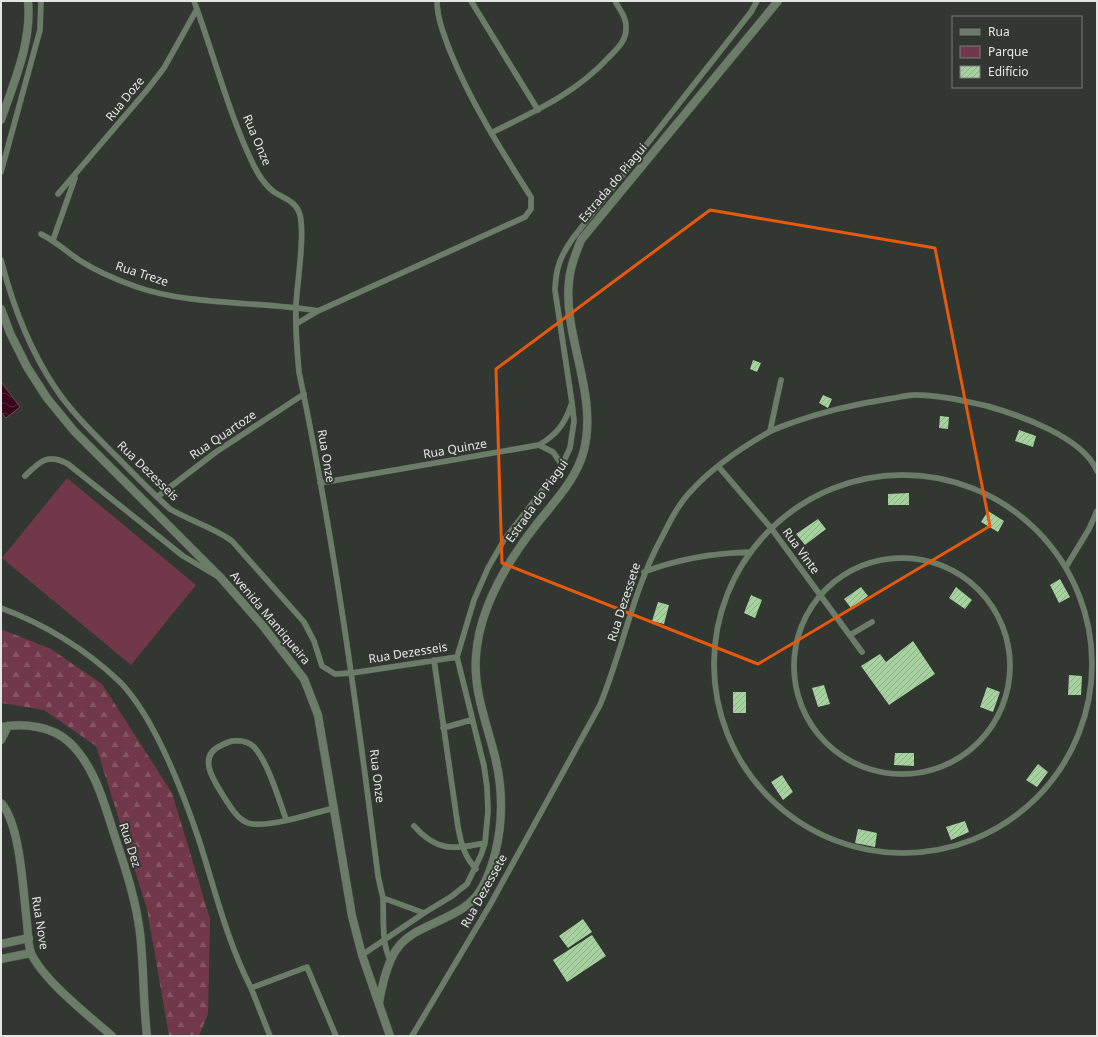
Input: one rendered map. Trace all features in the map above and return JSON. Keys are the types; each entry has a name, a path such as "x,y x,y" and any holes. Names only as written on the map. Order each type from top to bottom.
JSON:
{"street":[{"path":"1,120 27,40 30,17 28,1"},
{"name":"Estrada do Piagui","path":"379,1003 384,980 396,950 405,939 470,905 480,894 488,879 495,854 500,831 500,784 478,693 475,674 476,654 480,630 491,600 506,570 524,540 574,473 584,451 587,430 587,406 568,301 568,280 572,262 581,240 778,1"},
{"name":"Avenida Mantiqueira","path":"1,309 10,333 27,367 47,398 74,431 221,578 263,626 304,679 318,715 352,916 362,955 390,1036"},
{"name":"Rua Dez","path":"5,727 34,726 51,731 69,742 83,758 95,781 128,877 136,907 140,933 147,1036"},
{"path":"1,740 5,727"},
{"name":"Rua Nove","path":"3,805 12,824 18,854 31,953 46,974 112,1036"},
{"path":"1,944 29,938"},
{"path":"1,959 31,953"}],"lane":[{"path":"1,172 40,30 41,1"},
{"name":"Rua Onze","path":"194,1 243,141 254,167 264,182 275,192 289,199 300,215 300,247 296,307 299,372 320,483 352,673 382,898 384,940 386,953 390,962"},
{"path":"296,324 318,311 525,217 531,209 531,197 491,133 456,63 439,20 437,1"},
{"path":"471,1 538,110"},
{"path":"491,133 564,96 581,84 618,48 624,38 626,22 615,1"},
{"path":"362,955 452,896 467,884 476,869 485,843 488,811 484,766 471,720 457,657 474,600 488,568 504,540 562,465 570,448 574,421 555,290 556,272 560,257 573,238 751,12 757,1"},
{"name":"Rua Doze","path":"58,194 77,174 152,84 164,68 197,9"},
{"path":"53,240 61,212 77,174"},
{"name":"Rua Treze","path":"41,234 53,240 80,261 103,273 137,287 164,294 296,307 318,311"},
{"name":"Rua Dezesseis","path":"1,260 16,310 43,368 54,387 90,430 157,498 181,516 206,525 232,541 304,622 314,642 322,666 335,674 352,673 457,657"},
{"path":"770,431 781,380"},
{"name":"Rua Quartoze","path":"157,498 216,452 304,394"},
{"name":"Rua Dezessete","path":"412,1036 490,905 600,705 612,678 630,613 644,572 661,538 691,491 718,466 770,431 813,416 862,403 915,395 956,399 1001,410 1036,424 1069,440 1085,453 1097,470"},
{"name":"Rua Quinze","path":"320,483 539,445 551,438 562,426 572,403"},
{"path":"539,445 553,452 562,465"},
{"path":"25,476 46,459 58,458 73,468 183,556 221,578"},
{"name":"Rua Vinte","path":"718,466 771,528 862,652"},
{"path":"894,474 928,476 961,483 993,497 1016,512 1046,539 1066,567 1080,596 1089,626 1092,657 1091,688 1084,719 1073,749 1061,769 1036,800 1013,820 986,836 956,847 926,853 894,854 863,850 833,841 805,827 792,818 780,809 758,786 740,760 726,732 718,701 714,670 716,639 723,608 734,579 751,552 771,528 798,506 828,490 860,479 894,474"},
{"path":"1066,567 1089,529 1097,511"},
{"path":"644,572 664,564 684,560 733,552 751,552"},
{"path":"894,557 922,558 949,567 973,582 992,604 1005,629 1011,657 1009,685 1000,712 985,736 964,756 939,768 911,774 883,773 856,764 832,749 813,728 800,702 794,674 796,646 804,619 820,595 841,576 866,563 894,557"},
{"path":"1,608 54,632 119,682 137,704 155,735 180,790 198,838 216,903 234,952 251,988 270,1036"},
{"path":"850,635 872,622"},
{"path":"434,660 462,848 467,859 476,869"},
{"path":"443,728 471,720"},
{"path":"286,819 261,756 254,747 246,742 229,742 216,748 210,753 208,761 209,770 214,782 238,816 246,822 256,825 286,819 334,808"},
{"path":"414,826 423,836 434,844 447,848 462,848 485,843"},
{"path":"382,898 424,913"},
{"path":"251,988 307,967 336,1036"}],"highlighted area":[{"path":"710,210 935,248 990,526 758,664 502,563 496,369"}],"green space":[{"path":"67,478 196,585 131,665 2,558"},
{"path":"1,629 51,649 102,684 172,793 210,919 208,1014 199,1036 169,1036 147,909 96,746 44,710 1,703"}],"water":[{"path":"1,382 20,407 6,418 1,412"}],"building":[{"path":"753,360 761,363 757,372 750,369"},
{"path":"823,395 832,399 828,408 819,403"},
{"path":"940,416 949,417 948,429 939,428"},
{"path":"1019,430 1036,436 1033,447 1015,441"},
{"path":"909,493 909,505 888,505 888,494"},
{"path":"988,511 1004,521 998,532 981,522"},
{"path":"818,519 826,529 805,545 796,534"},
{"path":"1060,579 1070,597 1059,603 1050,585"},
{"path":"861,587 868,596 851,608 844,599"},
{"path":"956,587 972,600 965,609 949,598"},
{"path":"751,595 762,600 755,618 744,613"},
{"path":"658,602 669,605 664,624 652,621"},
{"path":"913,641 935,674 889,705 861,666 880,654 886,662"},
{"path":"1069,675 1082,676 1081,695 1068,695"},
{"path":"824,685 830,704 818,707 812,688"},
{"path":"987,687 1000,692 993,712 980,707"},
{"path":"733,692 746,692 746,713 733,713"},
{"path":"895,753 914,753 914,766 894,765"},
{"path":"1038,764 1048,772 1037,787 1026,780"},
{"path":"782,775 793,792 783,800 771,782"},
{"path":"965,821 969,832 951,840 946,827"},
{"path":"858,829 877,833 875,847 855,843"},
{"path":"583,919 592,932 568,948 559,936"},
{"path":"592,935 606,956 567,982 553,960"}]}
